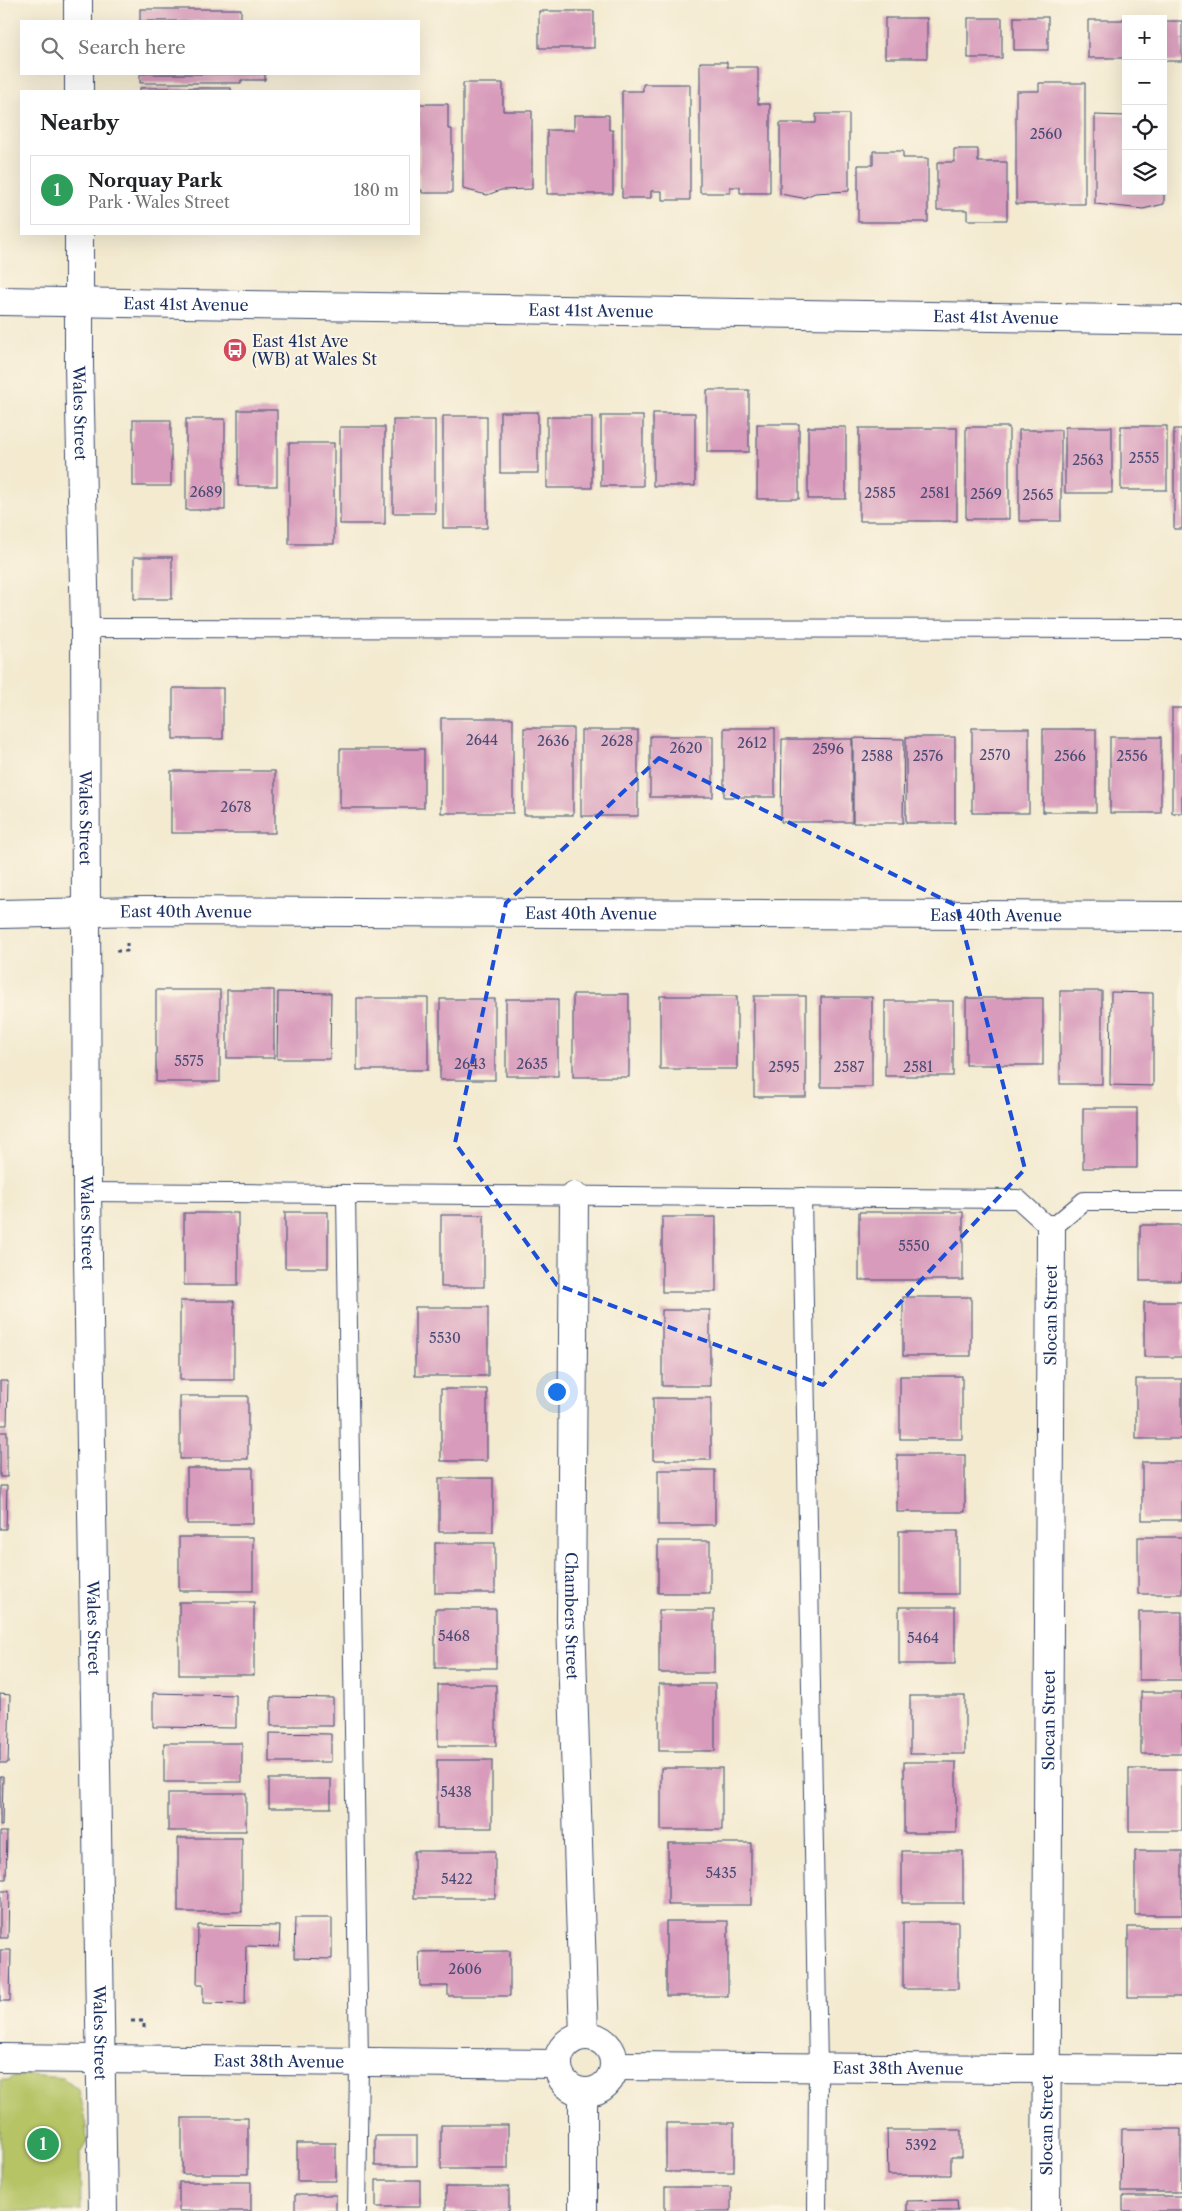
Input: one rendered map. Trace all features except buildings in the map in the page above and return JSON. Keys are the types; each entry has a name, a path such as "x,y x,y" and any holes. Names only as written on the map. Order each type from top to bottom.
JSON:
{"street":[{"path":"78,0 78,20"},
{"path":"79,75 79,90"},
{"name":"Wales Street","path":"79,235 85,628 87,1192 103,2211"},
{"name":"East 41st Avenue","path":"0,301 1182,320"},
{"name":"East 40th Avenue","path":"0,914 87,912 1182,916"},
{"name":"Chambers Street","path":"574,1196 571,1619 584,2036"},
{"name":"Slocan Street","path":"1046,2211 1051,1230"},
{"path":"584,2036 602,2041 613,2056 614,2066 612,2075 601,2088 583,2093 575,2091 562,2080 557,2064 562,2048 576,2038 584,2036"},
{"name":"East 38th Avenue","path":"0,2058 557,2064"},
{"name":"East 38th Avenue","path":"614,2066 1182,2070"},
{"path":"583,2093 583,2211"}],"lane":[{"path":"85,628 1182,629"},
{"path":"87,1192 1018,1199 1051,1230 1084,1201 1182,1201"},
{"path":"346,1195 359,2063 357,2211"},
{"path":"802,1197 818,2067 817,2211"}],"path":[{"path":"113,951 127,951 127,935"}],"highlighted area":[{"path":"659,758 957,906 1025,1169 823,1385 557,1285 455,1143 506,903"}],"green space":[{"path":"18,2074 63,2078 79,2091 85,2115 87,2142 80,2153 81,2211 0,2211 0,2080 8,2080"}],"place":[{"name":"East 41st Ave (WB) at Wales St","path":"235,350"},
{"name":"Norquay Park","path":"43,2144"}]}
